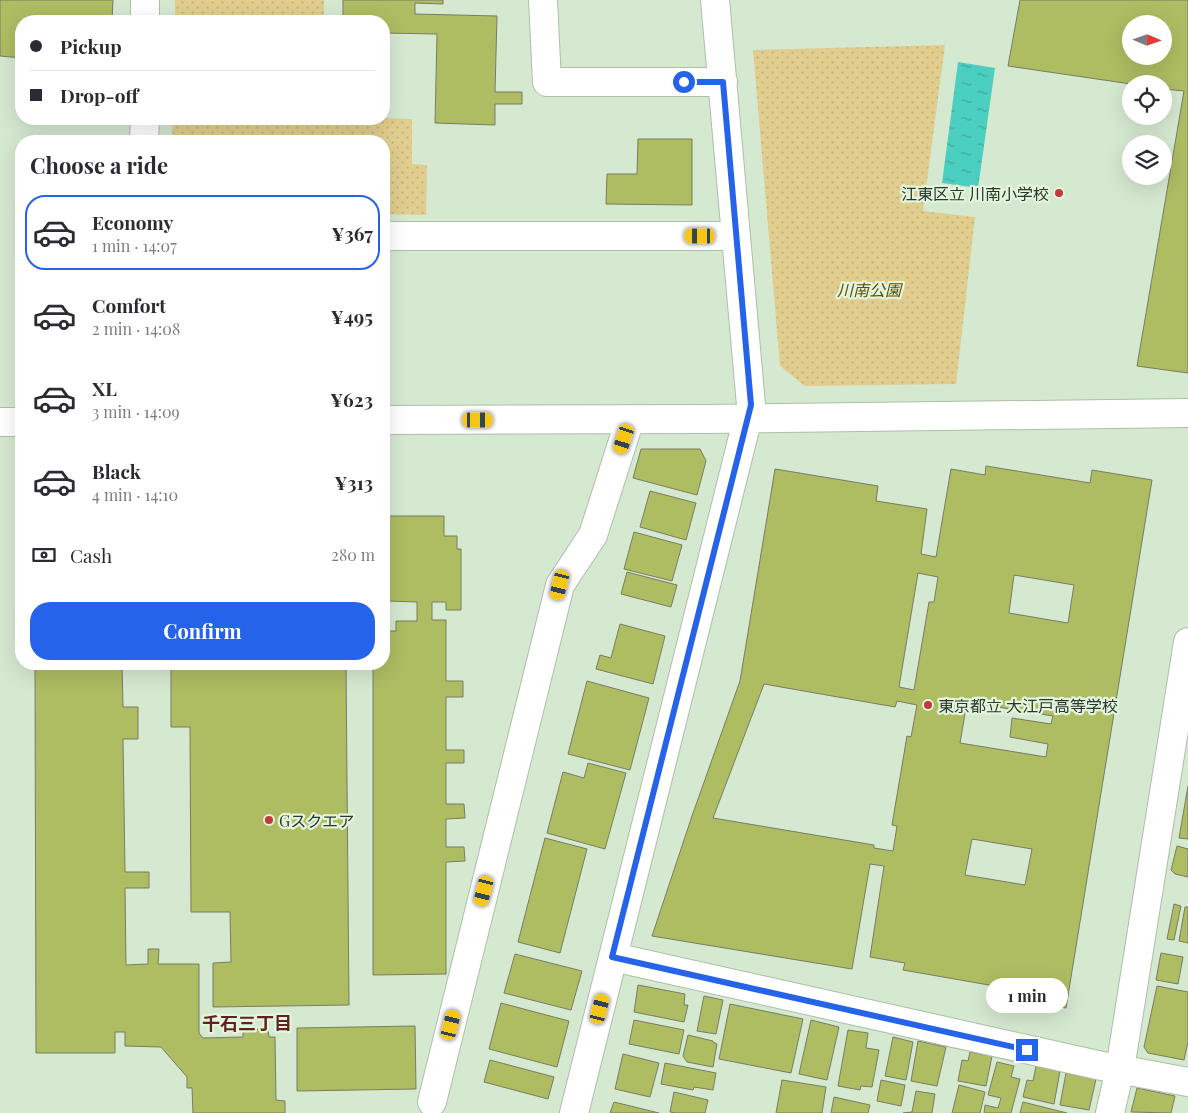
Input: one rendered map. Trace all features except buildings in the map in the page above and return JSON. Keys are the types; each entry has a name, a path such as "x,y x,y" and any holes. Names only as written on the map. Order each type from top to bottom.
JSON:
{"street":[{"path":"145,0 145,15"},
{"path":"543,0 547,82 723,82"},
{"path":"574,1113 751,405 715,0"},
{"path":"390,236 736,236"},
{"path":"390,420 1188,414"},
{"path":"432,1102 560,585 593,535 630,419"},
{"path":"0,422 15,422"},
{"path":"1110,1113 1120,1069 1182,726 1188,642"},
{"path":"612,957 1102,1066 1188,1082"}],"green space":[{"path":"175,0 324,0 324,15 175,15"},
{"name":"川南公園","path":"945,45 923,211 975,217 956,384 805,386 780,366 753,50"},
{"path":"390,118 412,119 412,164 427,165 426,215 390,214 390,135 172,135 173,125 390,125"}],"water":[{"path":"958,62 995,68 978,188 942,183"}],"place":[{"name":"江東区立 川南小学校","path":"1059,193"},
{"name":"東京都立 大江戸高等学校","path":"928,705"},
{"name":"Gスクエア","path":"269,820"}],"district":[{"name":"千石三丁目","path":"247,1023"}],"route":[{"path":"684,82 723,82 751,405 612,957 1027,1050"}]}
